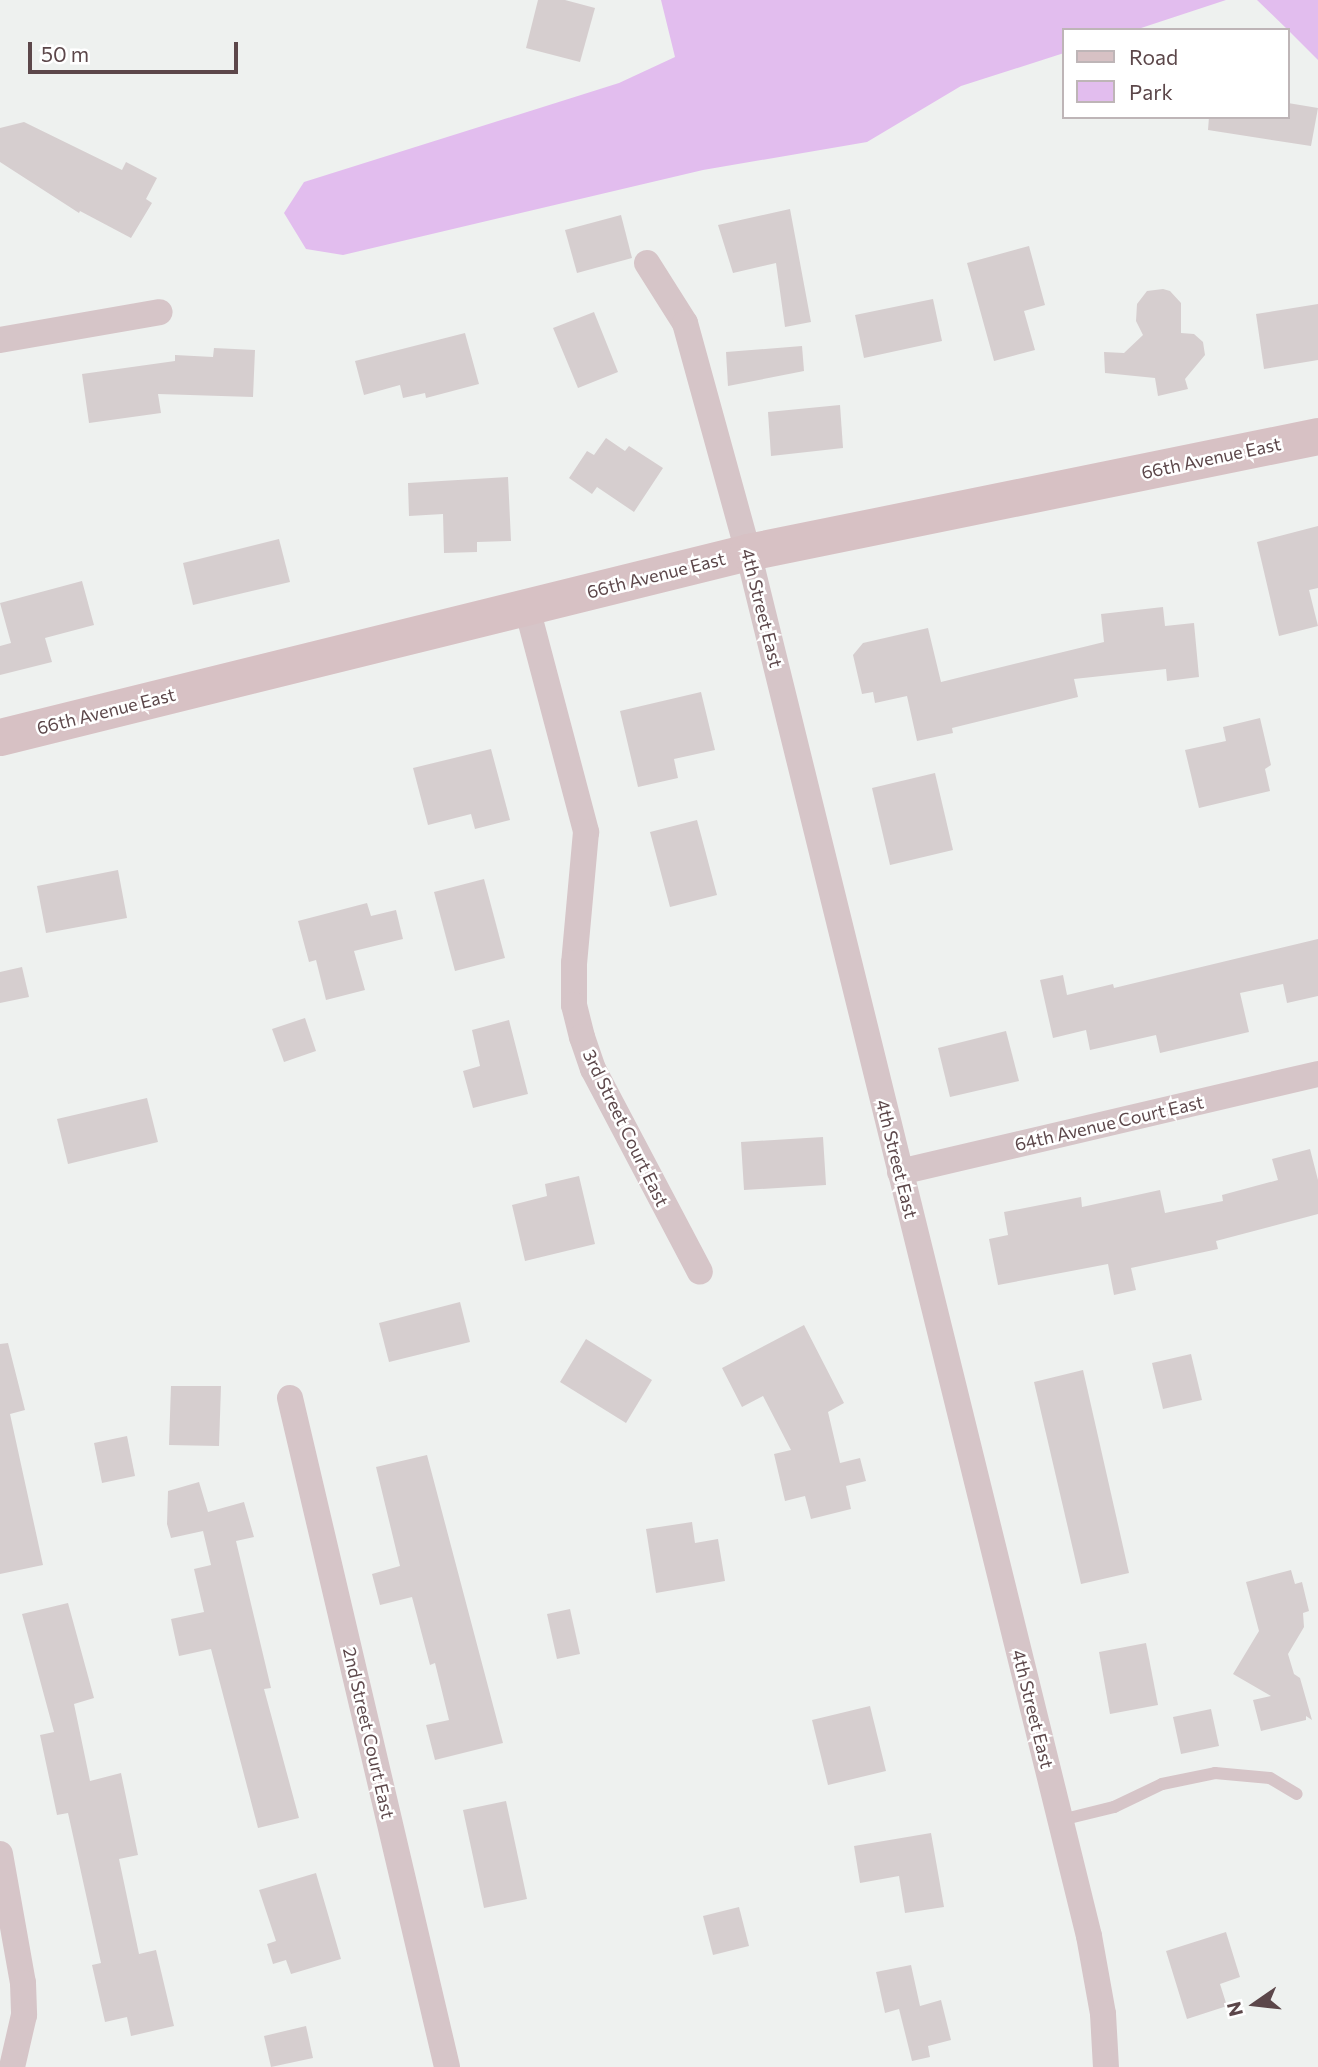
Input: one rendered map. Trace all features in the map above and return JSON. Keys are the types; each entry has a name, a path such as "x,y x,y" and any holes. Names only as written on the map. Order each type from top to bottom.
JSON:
{"street":[{"name":"4th Street East","path":"647,264 685,323 748,552 1089,1936 1103,2014 1106,2067"},
{"path":"0,340 160,312"},
{"name":"66th Avenue East","path":"0,737 748,552 1318,436"},
{"name":"3rd Street Court East","path":"527,608 586,832 574,963 574,1005 582,1037 593,1069 700,1272"},
{"name":"64th Avenue Court East","path":"900,1172 1318,1074"},
{"name":"2nd Street Court East","path":"290,1398 447,2067"},
{"path":"0,1854 9,1888 23,1983 24,2015 12,2067"}],"lane":[{"path":"1061,1820 1114,1807 1162,1784 1216,1773 1270,1778 1297,1794"}],"green space":[{"path":"661,0 1226,0 1141,28 1062,28 1062,54 961,86 867,142 703,170 343,255 306,249 284,213 304,182 619,83 675,57"},
{"path":"1257,0 1318,0 1318,60 1290,32 1290,28 1286,28"}],"building":[{"path":"538,0 565,0 595,8 580,62 526,48"},
{"path":"1290,103 1318,108 1311,146 1208,130 1209,119 1290,119"},
{"path":"24,122 122,170 126,162 157,178 146,199 152,203 131,238 80,211 79,213 0,162 0,128"},
{"path":"790,209 811,322 785,327 776,263 733,273 718,225"},
{"path":"621,215 632,258 577,273 565,230"},
{"path":"1029,246 1045,305 1024,311 1035,350 994,361 967,263"},
{"path":"1147,291 1170,291 1181,303 1181,333 1194,334 1203,342 1205,355 1185,379 1188,389 1158,396 1155,378 1105,373 1104,352 1124,353 1143,335 1136,321 1137,304"},
{"path":"933,299 942,341 864,358 855,315"},
{"path":"1318,304 1318,360 1264,369 1256,314"},
{"path":"594,312 618,372 578,388 553,328"},
{"path":"465,333 479,384 426,398 425,393 403,398 400,385 364,395 355,361"},
{"path":"802,346 804,371 728,386 726,352"},
{"path":"214,348 255,350 253,397 158,394 161,413 89,423 82,374 175,361 175,355 213,357"},
{"path":"840,405 843,448 771,456 768,412"},
{"path":"606,438 625,451 629,446 663,468 634,512 597,487 592,494 569,478 587,451 594,455"},
{"path":"508,477 511,541 477,542 477,552 444,553 443,514 409,516 408,483"},
{"path":"1318,526 1318,588 1309,590 1318,626 1279,636 1257,542"},
{"path":"279,539 290,582 193,605 183,563"},
{"path":"82,581 94,625 45,638 52,662 0,675 0,646 11,643 0,603"},
{"path":"1163,607 1165,626 1194,623 1199,677 1167,681 1166,669 1074,679 1078,697 952,728 953,733 917,741 907,696 875,703 873,692 862,694 853,655 863,643 928,628 941,682 1104,642 1101,614"},
{"path":"701,692 715,750 674,759 678,778 638,787 620,711"},
{"path":"1260,718 1271,765 1265,769 1270,791 1199,808 1185,750 1226,741 1223,727"},
{"path":"491,749 510,820 475,829 471,814 428,825 413,768"},
{"path":"935,773 953,850 890,865 872,788"},
{"path":"697,820 717,895 670,907 650,832"},
{"path":"118,870 127,918 46,933 37,886"},
{"path":"484,879 505,958 455,971 434,892"},
{"path":"367,903 371,916 396,910 403,939 354,951 365,990 326,1000 316,960 309,962 298,921"},
{"path":"1318,939 1318,996 1287,1003 1283,984 1240,993 1249,1032 1160,1053 1156,1035 1090,1050 1086,1030 1053,1038 1040,980 1063,975 1067,995 1113,984 1114,988"},
{"path":"22,967 29,997 0,1003 0,972"},
{"path":"305,1018 316,1051 284,1062 272,1029"},
{"path":"509,1020 528,1094 473,1108 463,1071 480,1066 472,1030"},
{"path":"1006,1031 1019,1081 950,1097 938,1048"},
{"path":"147,1098 158,1142 68,1164 57,1119"},
{"path":"823,1137 826,1185 744,1190 741,1142"},
{"path":"1310,1149 1318,1180 1318,1214 1216,1241 1218,1249 1131,1268 1136,1290 1114,1295 1108,1264 998,1285 989,1239 1008,1235 1004,1212 1081,1197 1082,1207 1160,1190 1165,1213 1223,1201 1222,1195 1278,1180 1272,1159"},
{"path":"579,1176 595,1244 525,1261 512,1205 547,1196 545,1184"},
{"path":"460,1302 470,1342 389,1362 379,1323"},
{"path":"804,1325 844,1403 828,1412 840,1463 860,1458 866,1481 846,1486 851,1509 811,1519 805,1496 785,1501 774,1454 791,1450 763,1396 742,1407 722,1368"},
{"path":"586,1339 652,1380 626,1423 560,1382"},
{"path":"8,1343 25,1410 10,1414 43,1565 0,1574 0,1344"},
{"path":"1191,1354 1202,1400 1163,1409 1152,1363"},
{"path":"1083,1370 1129,1573 1081,1584 1034,1382"},
{"path":"171,1386 221,1386 219,1446 169,1445"},
{"path":"127,1436 135,1476 102,1483 94,1443"},
{"path":"427,1455 503,1743 435,1760 426,1725 449,1720 435,1663 430,1665 412,1597 380,1605 372,1574 400,1566 376,1467"},
{"path":"199,1482 208,1512 244,1502 254,1537 236,1541 271,1688 264,1689 299,1818 258,1828 211,1649 179,1656 171,1619 204,1612 194,1569 211,1565 203,1531 171,1538 167,1524 168,1491"},
{"path":"692,1522 695,1543 718,1539 725,1581 656,1593 646,1529"},
{"path":"1291,1570 1295,1584 1302,1582 1309,1611 1303,1613 1304,1627 1288,1654 1294,1674 1300,1678 1312,1720 1306,1716 1306,1720 1261,1731 1253,1700 1271,1696 1233,1674 1259,1631 1246,1582"},
{"path":"68,1603 94,1698 74,1704 90,1781 121,1773 138,1855 119,1859 139,1954 156,1950 174,2026 131,2036 127,2017 105,2022 92,1965 101,1963 68,1813 57,1815 40,1735 54,1732 22,1614"},
{"path":"570,1609 580,1654 557,1659 547,1614"},
{"path":"1146,1643 1158,1705 1110,1714 1099,1652"},
{"path":"870,1706 886,1771 828,1785 812,1720"},
{"path":"1211,1709 1219,1746 1181,1754 1173,1717"},
{"path":"506,1801 527,1899 484,1908 463,1810"},
{"path":"931,1833 944,1907 905,1913 899,1876 860,1883 854,1846"},
{"path":"316,1873 341,1959 291,1974 286,1960 273,1964 267,1944 276,1941 259,1890"},
{"path":"739,1907 749,1946 713,1955 703,1916"},
{"path":"1226,1932 1240,1977 1220,1984 1227,2006 1187,2019 1166,1951"},
{"path":"911,1965 920,2006 941,2000 951,2040 928,2046 930,2057 912,2061 899,2009 885,2013 876,1972"},
{"path":"306,2026 313,2058 271,2067 264,2036"}]}
